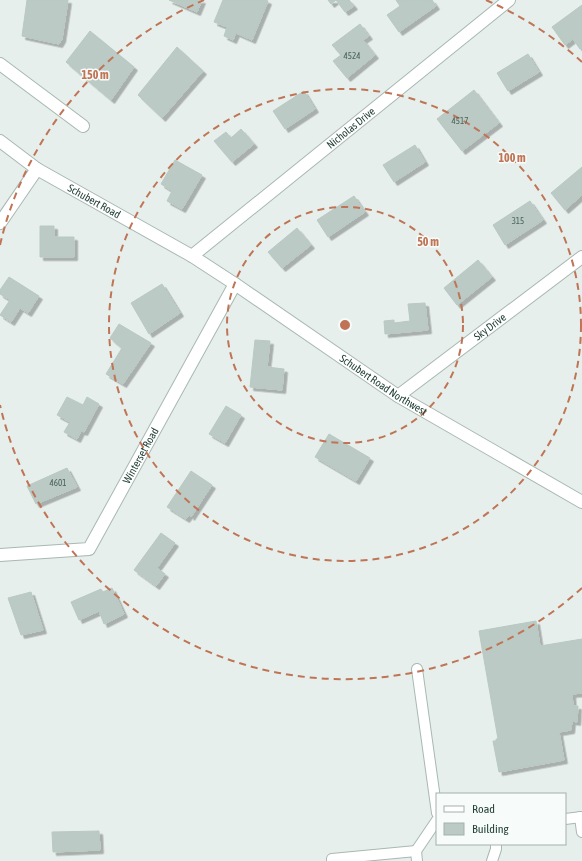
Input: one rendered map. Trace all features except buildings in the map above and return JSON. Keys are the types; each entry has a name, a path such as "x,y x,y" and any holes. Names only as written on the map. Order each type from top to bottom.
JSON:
{"street":[{"name":"Nicholas Drive","path":"192,256 509,0"},
{"path":"0,64 83,126"},
{"name":"Schubert Road","path":"0,141 37,169 192,256"},
{"path":"0,224 37,169"},
{"name":"Schubert Road Northwest","path":"192,256 236,284 398,396 582,502"},
{"name":"Sky Drive","path":"398,396 582,257"},
{"name":"Winterset Road","path":"0,555 89,549 236,284"}],"lane":[{"path":"417,669 436,805"},
{"path":"566,819 581,817 582,832"},
{"path":"332,861 332,858 417,856 436,822"},
{"path":"492,861 496,846"},
{"path":"496,846 501,861"}]}
